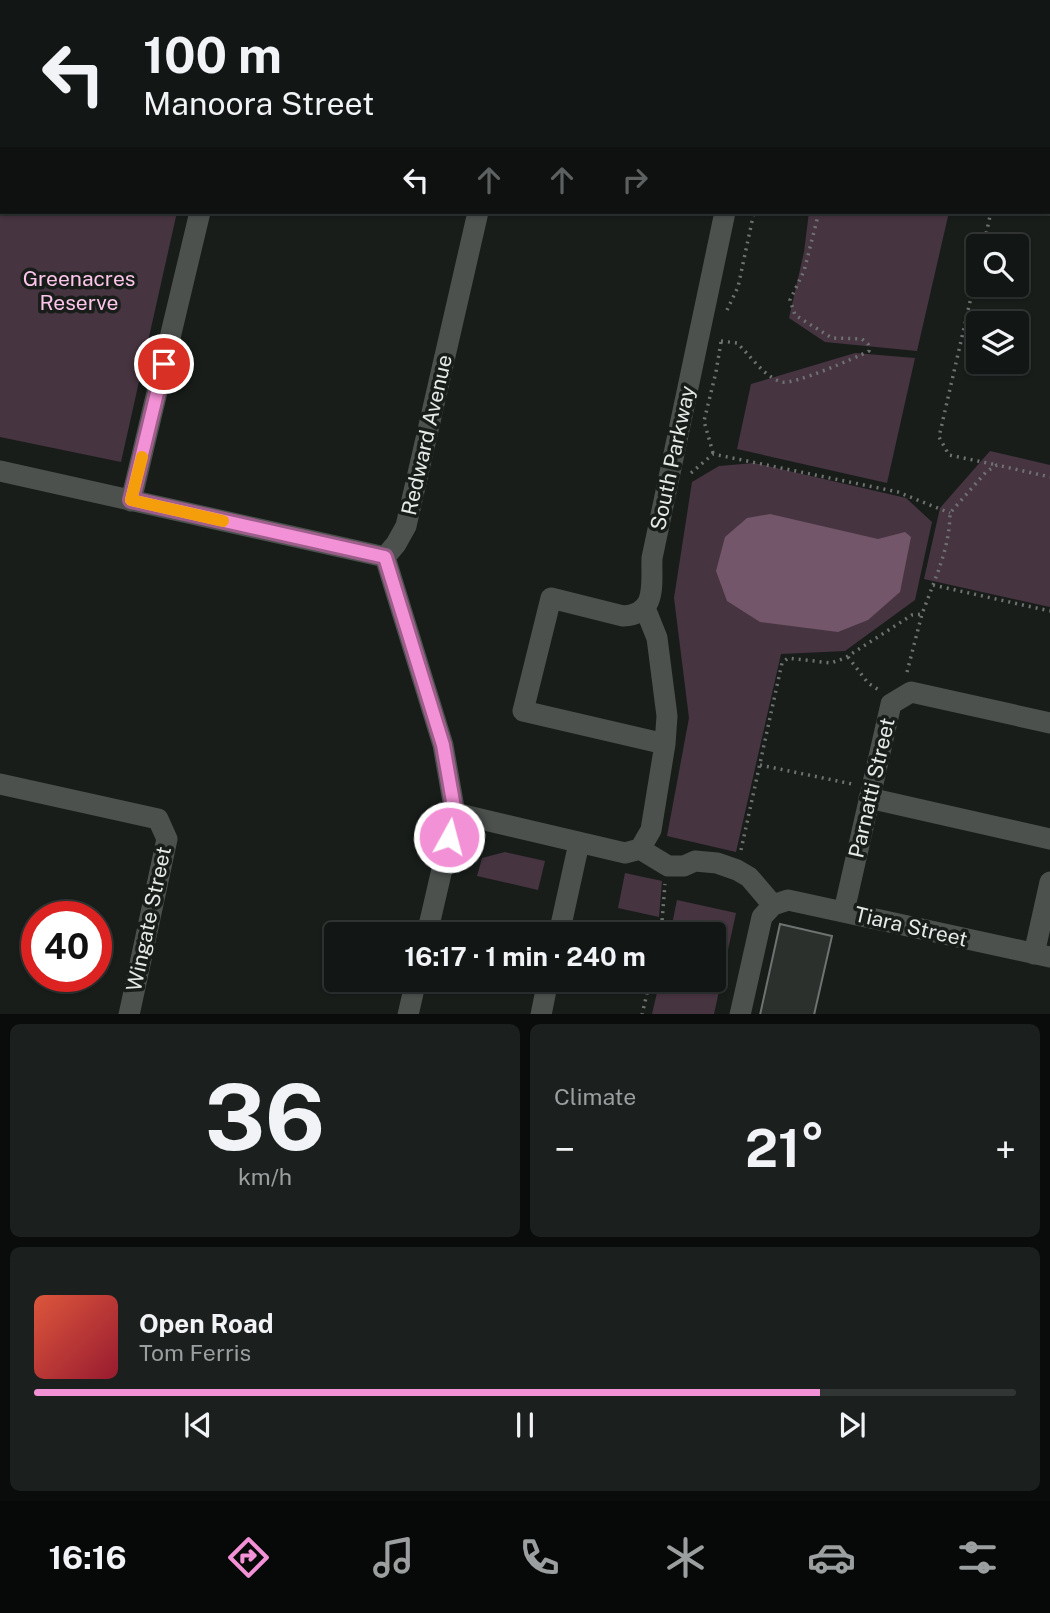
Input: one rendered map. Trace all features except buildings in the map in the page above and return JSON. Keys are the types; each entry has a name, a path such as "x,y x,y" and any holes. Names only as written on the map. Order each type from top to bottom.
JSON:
{"street":[{"path":"131,500 200,214"},
{"name":"Redward Avenue","path":"385,557 406,526 478,214"},
{"name":"South Parkway","path":"645,608 652,594 652,558 725,214"},
{"path":"0,471 385,557 443,745 455,813 430,922"},
{"path":"455,813 625,853 640,849 651,830 665,744 667,716 657,638 645,608 634,615 622,616 551,598 523,710 665,744"},
{"name":"Parnatti Street","path":"844,911 891,704 911,692 1050,723"},
{"name":"Wingate Street","path":"0,784 158,819 167,839 129,1014"},
{"path":"870,793 1050,839"},
{"path":"561,922 579,843"},
{"path":"640,849 668,866 684,866 695,861 717,863 749,877 773,905 762,916 740,1014"},
{"path":"1042,956 1050,882"},
{"name":"Tiara Street","path":"773,905 788,900 1042,956"},
{"path":"408,1014 413,992"},
{"path":"541,1014 546,992"}],"path":[{"path":"724,315 738,287 754,214"},
{"path":"713,454 704,421 721,341 737,343 781,382 796,382 869,351 868,344 862,339 832,338 794,315 790,300 807,262 819,214"},
{"path":"986,234 991,214"},
{"path":"971,297 940,437 949,455 1050,477"},
{"path":"670,475 685,479 713,454"},
{"path":"713,454 898,492 950,513"},
{"path":"906,678 922,614 941,565 950,527 950,513 986,472 997,465"},
{"path":"933,585 1050,611"},
{"path":"739,858 782,663 788,658 831,663 848,657 912,615 922,614"},
{"path":"848,657 867,683 879,690"},
{"path":"759,764 870,793"},
{"path":"661,922 665,878"},
{"path":"642,1014 647,992"}],"green space":[{"name":"Greenacres Reserve","path":"0,214 177,214 121,462 0,437"},
{"path":"809,214 949,214 917,351 825,342 789,318 804,252"},
{"path":"855,353 915,358 887,483 737,449 751,384"},
{"path":"990,451 1050,465 1050,607 924,579 940,508"},
{"path":"754,463 906,498 932,522 915,600 845,651 781,654 736,852 667,836 689,718 674,598 692,482 719,466"},
{"path":"505,852 545,861 538,890 477,876 482,858"},
{"path":"625,873 662,881 659,917 618,908"},
{"path":"677,900 736,913 726,959 726,922 672,922"},
{"path":"657,992 719,992 714,1014 652,1014"}],"shaded area":[{"path":"770,514 878,539 905,532 911,537 900,592 868,620 838,632 760,622 727,601 716,571 725,537 747,518"}],"slow traffic":[{"path":"142,457 131,500 223,521"}],"route":[{"path":"164,364 131,500 385,557 443,745 455,813 449,837"}]}
